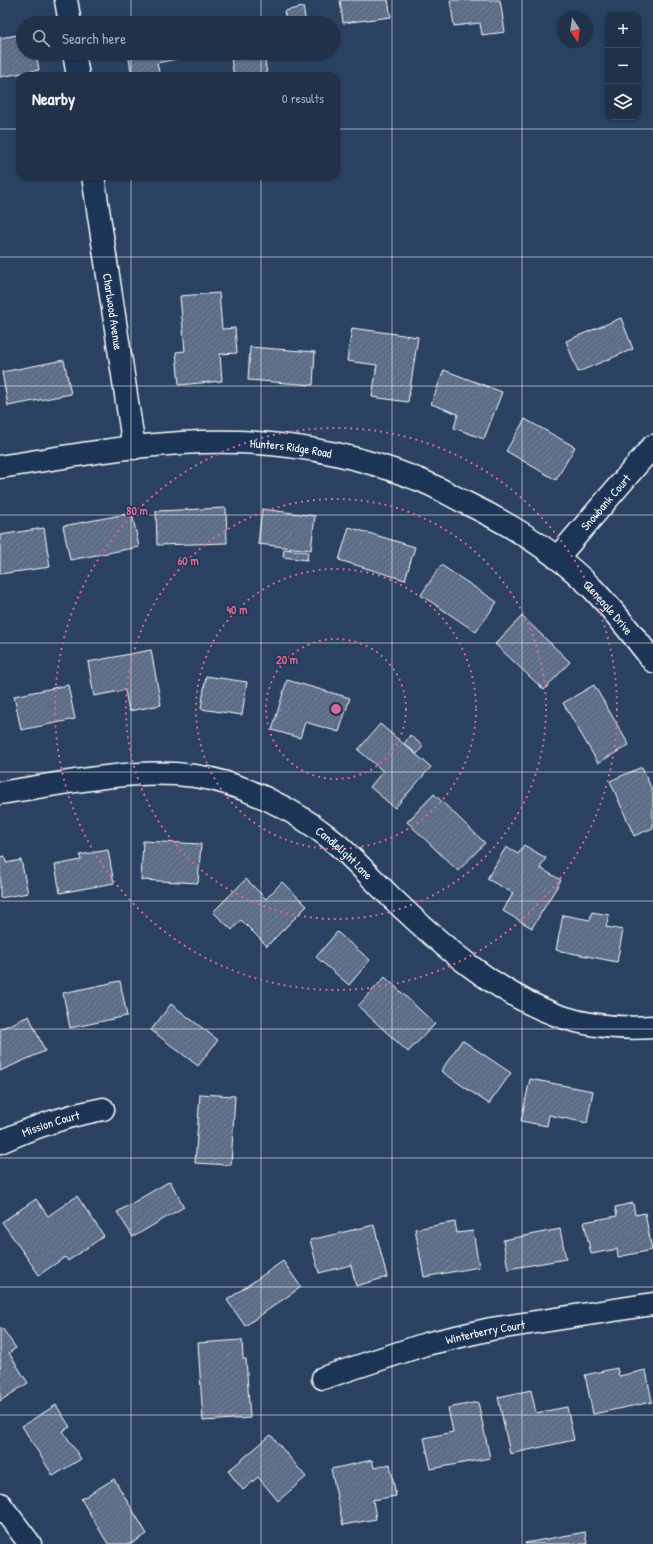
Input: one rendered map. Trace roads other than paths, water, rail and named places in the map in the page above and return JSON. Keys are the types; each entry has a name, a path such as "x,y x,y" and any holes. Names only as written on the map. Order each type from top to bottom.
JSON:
{"street":[{"path":"66,0 69,16"},
{"path":"75,60 77,72"},
{"name":"Charlwood Avenue","path":"94,180 134,448"},
{"name":"Hunters Ridge Road","path":"0,467 134,448 183,443 238,442 286,445 331,452 375,464 418,479 493,516 532,540 557,558"},
{"name":"Snowbank Court","path":"557,558 653,446"},
{"name":"Gleneagle Drive","path":"557,558 591,587 625,624 653,661"},
{"name":"Candlelight Lane","path":"0,793 144,773 179,774 226,782 272,802 306,821 338,845 395,901 460,958 520,997 558,1015 584,1023 628,1028 653,1028"},
{"name":"Mission Court","path":"0,1142 33,1127 68,1116 103,1109"},
{"name":"Winterberry Court","path":"322,1378 426,1344 491,1329 653,1304"},
{"path":"0,1504 30,1544"}]}
